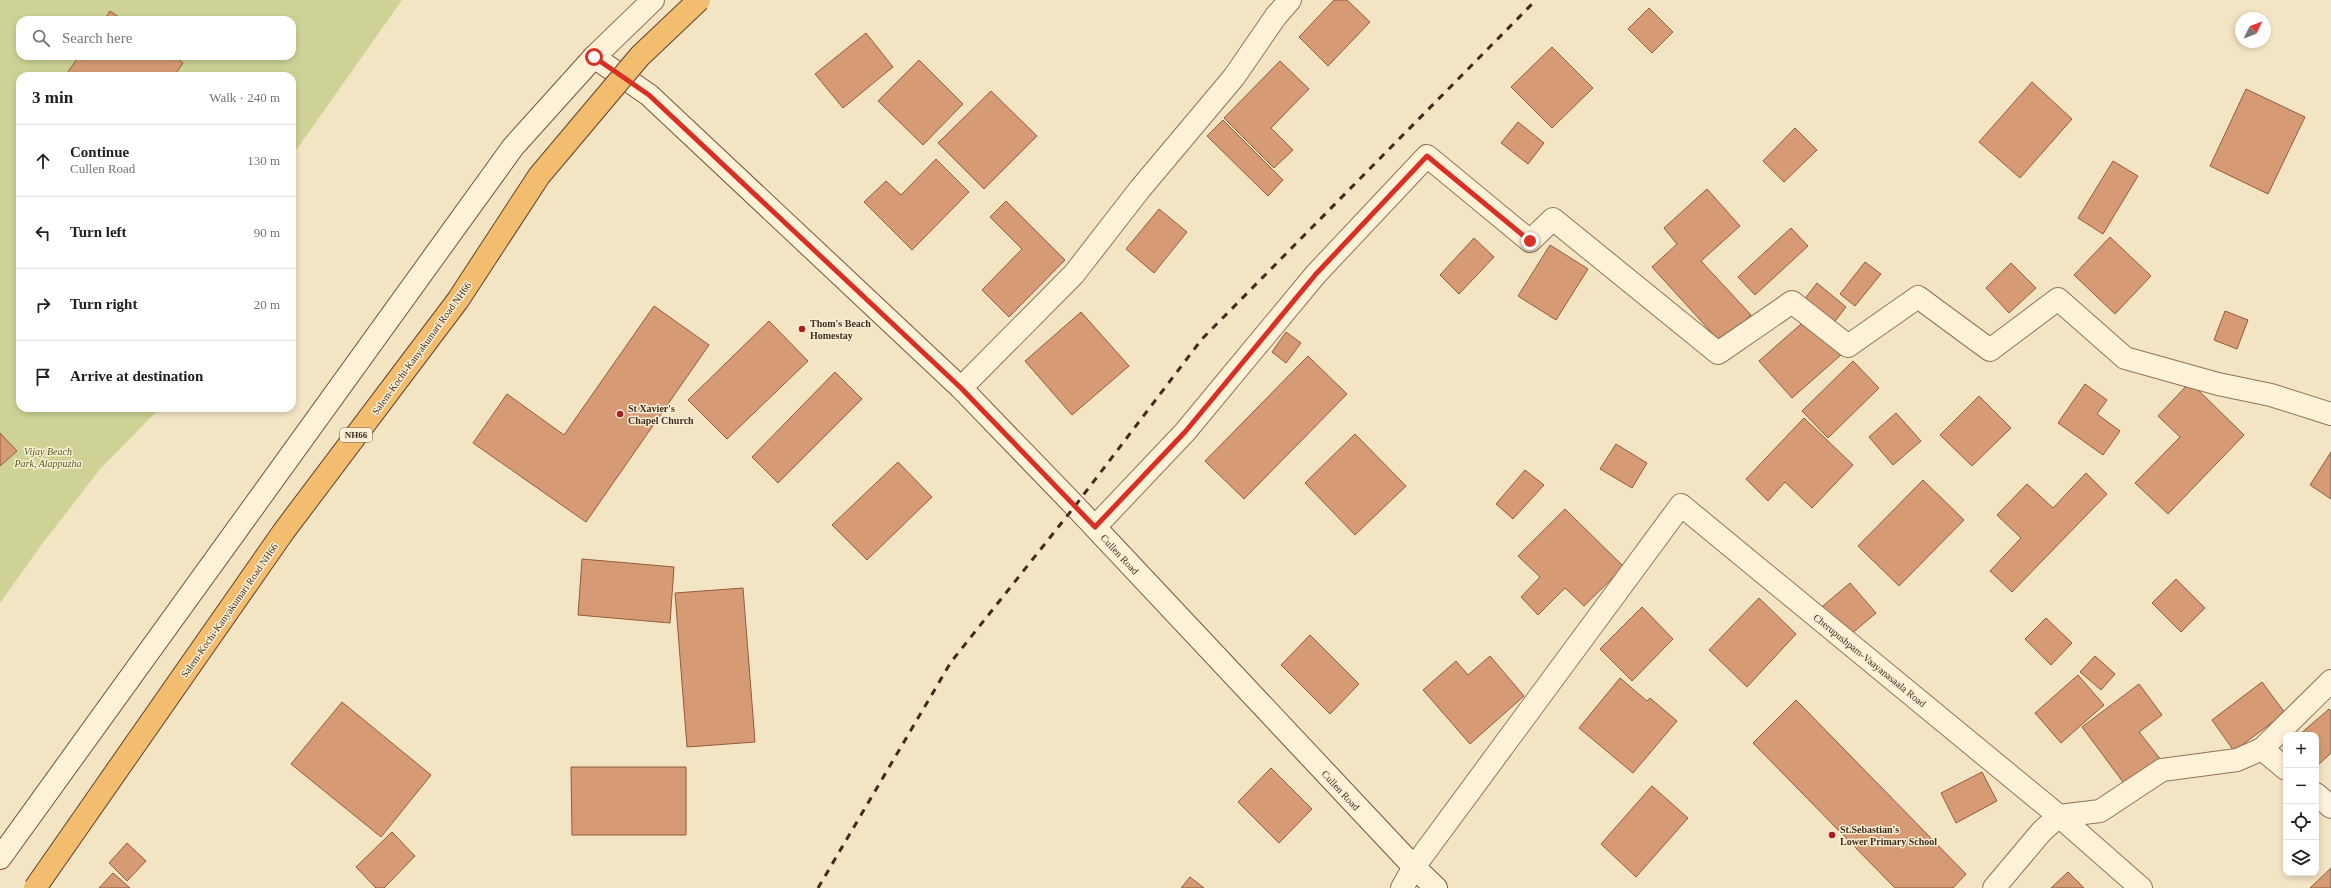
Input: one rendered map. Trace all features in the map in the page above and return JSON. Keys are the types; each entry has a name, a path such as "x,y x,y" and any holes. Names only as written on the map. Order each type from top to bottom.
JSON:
{"highway":[{"name":"Salem-Kochi-Kanyakumari Road NH66","path":"35,888 284,531 458,300 539,176 640,56 699,0"}],"street":[{"path":"0,858 513,147 594,57 653,0"},
{"path":"961,388 1074,274 1140,189 1234,77 1276,16 1290,0"},
{"name":"Cullen Road","path":"594,57 649,95 961,388 1095,527 1414,867 1436,888"},
{"path":"1095,527 1185,432 1316,274 1427,156 1530,241 1553,219 1718,353 1792,302 1848,346 1918,297 1990,350 2058,300 2125,358 2218,384 2271,395 2331,414"},
{"name":"Cherupushpam-Vaayanasaala Road","path":"1414,867 1681,505 2059,816 2141,888"},
{"path":"1994,888 2042,831 2059,816 2100,811 2162,770 2237,760 2262,749 2331,681"},
{"path":"2262,749 2285,768"},
{"path":"2319,797 2331,807"},
{"path":"1402,888 1414,867"}],"green space":[{"name":"Vijay Beach Park, Alappuzha","path":"0,0 402,0 296,150 296,72 16,72 16,412 156,412 101,468 42,544 0,603"}],"building":[{"path":"1334,0 1347,0 1370,22 1328,66 1299,37"},
{"path":"1649,8 1673,32 1652,53 1628,29"},
{"path":"110,11 117,16 107,16"},
{"path":"866,33 893,67 843,108 815,74"},
{"path":"1552,47 1593,88 1552,128 1511,87"},
{"path":"76,60 179,60 183,63 177,72 68,72"},
{"path":"919,60 963,104 923,145 878,101"},
{"path":"1280,61 1309,89 1271,128 1293,150 1274,168 1224,118"},
{"path":"2032,82 2072,119 2020,178 1979,142"},
{"path":"2246,89 2305,117 2268,194 2210,166"},
{"path":"991,91 1037,136 984,189 938,143"},
{"path":"1223,120 1283,180 1268,196 1207,136"},
{"path":"1518,122 1544,143 1528,164 1501,143"},
{"path":"1795,128 1817,150 1784,182 1763,161"},
{"path":"936,159 969,192 912,250 864,202 886,181 901,195"},
{"path":"2113,161 2138,176 2103,234 2078,218"},
{"path":"1707,189 1740,226 1701,261 1751,315 1721,343 1652,267 1677,244 1664,228"},
{"path":"1006,201 1065,260 1009,317 982,290 1022,249 990,217"},
{"path":"1159,209 1187,232 1154,273 1126,249"},
{"path":"1791,228 1808,246 1755,295 1738,277"},
{"path":"2110,237 2151,276 2115,314 2074,275"},
{"path":"1474,238 1494,257 1459,294 1440,275"},
{"path":"1550,245 1588,269 1556,320 1518,296"},
{"path":"1865,262 1881,274 1855,306 1840,294"},
{"path":"2011,263 2036,288 2009,313 1986,288"},
{"path":"1817,283 1846,307 1829,329 1800,305"},
{"name":"St Xavier's Chapel Church","path":"654,306 709,345 586,522 473,443 507,394 564,435"},
{"path":"2225,311 2248,320 2237,349 2214,340"},
{"path":"1081,312 1129,366 1072,415 1025,361"},
{"path":"1809,317 1842,354 1792,398 1759,361"},
{"path":"769,321 808,361 727,439 688,400"},
{"path":"1286,332 1301,343 1286,363 1272,352"},
{"path":"1308,356 1347,394 1244,499 1205,461"},
{"path":"1853,361 1879,388 1828,438 1802,411"},
{"path":"835,372 862,399 778,483 752,457"},
{"path":"2190,382 2244,435 2168,514 2135,483 2180,437 2158,416"},
{"path":"2085,384 2107,400 2097,414 2120,431 2103,455 2058,423"},
{"path":"1979,396 2011,428 1972,466 1940,435"},
{"path":"1896,413 1921,441 1893,465 1869,437"},
{"path":"1804,418 1853,465 1812,508 1785,482 1768,501 1746,479"},
{"path":"0,433 17,451 0,466"},
{"path":"1355,434 1406,486 1355,535 1305,483"},
{"path":"1616,444 1647,463 1632,488 1600,469"},
{"path":"2331,452 2331,499 2310,485"},
{"path":"898,462 932,497 867,560 832,525"},
{"path":"1525,470 1544,485 1513,519 1496,504"},
{"path":"2086,473 2107,494 2012,592 1990,571 2021,538 1997,515 2027,484 2053,508"},
{"path":"1923,480 1964,520 1899,586 1858,546"},
{"path":"1565,509 1624,567 1584,606 1565,588 1538,615 1521,597 1540,577 1518,556"},
{"path":"582,559 674,567 670,623 578,615"},
{"path":"2176,579 2205,608 2181,632 2152,603"},
{"path":"1850,583 1876,613 1843,641 1817,611"},
{"path":"743,588 755,742 687,747 675,593"},
{"path":"1759,598 1796,634 1747,687 1709,650"},
{"path":"1642,607 1673,639 1632,681 1600,649"},
{"path":"2046,618 2072,643 2051,665 2025,639"},
{"path":"1310,635 1359,684 1330,714 1281,665"},
{"path":"1490,656 1524,696 1470,744 1423,690 1456,661 1468,675"},
{"path":"2095,656 2115,674 2101,690 2080,672"},
{"path":"2078,675 2104,705 2061,743 2035,713"},
{"path":"1620,678 1647,701 1650,698 1677,721 1633,773 1579,728"},
{"path":"2262,682 2285,713 2234,751 2212,720"},
{"path":"2139,684 2162,715 2139,732 2161,760 2126,786 2082,727"},
{"path":"1796,700 1966,874 1953,888 1895,888 1753,743"},
{"path":"342,702 431,775 381,837 291,764"},
{"path":"2329,709 2331,711 2331,753 2319,764 2319,732 2302,732"},
{"path":"571,767 686,767 686,835 572,835"},
{"path":"1271,768 1312,809 1279,843 1238,802"},
{"path":"1982,772 1997,801 1956,823 1941,793"},
{"path":"1652,786 1688,818 1636,877 1601,844"},
{"path":"392,832 415,856 384,888 376,888 356,867"},
{"path":"127,843 146,861 127,881 109,863"},
{"path":"2331,868 2331,888 2310,888"},
{"path":"2068,872 2084,888 2051,888"},
{"path":"113,873 130,888 99,888"},
{"path":"1190,877 1204,888 1181,888"}],"railway":[{"path":"818,888 951,662 1075,506 1202,339 1536,0"}],"place":[{"name":"Thom's Beach Homestay","path":"802,329"},
{"name":"St Xavier's Chapel Church","path":"620,414"},
{"name":"St.Sebastian's Lower Primary School","path":"1832,835"}],"route":[{"path":"594,57 649,95 961,388 1095,527 1185,432 1316,274 1427,156 1530,241"}]}
